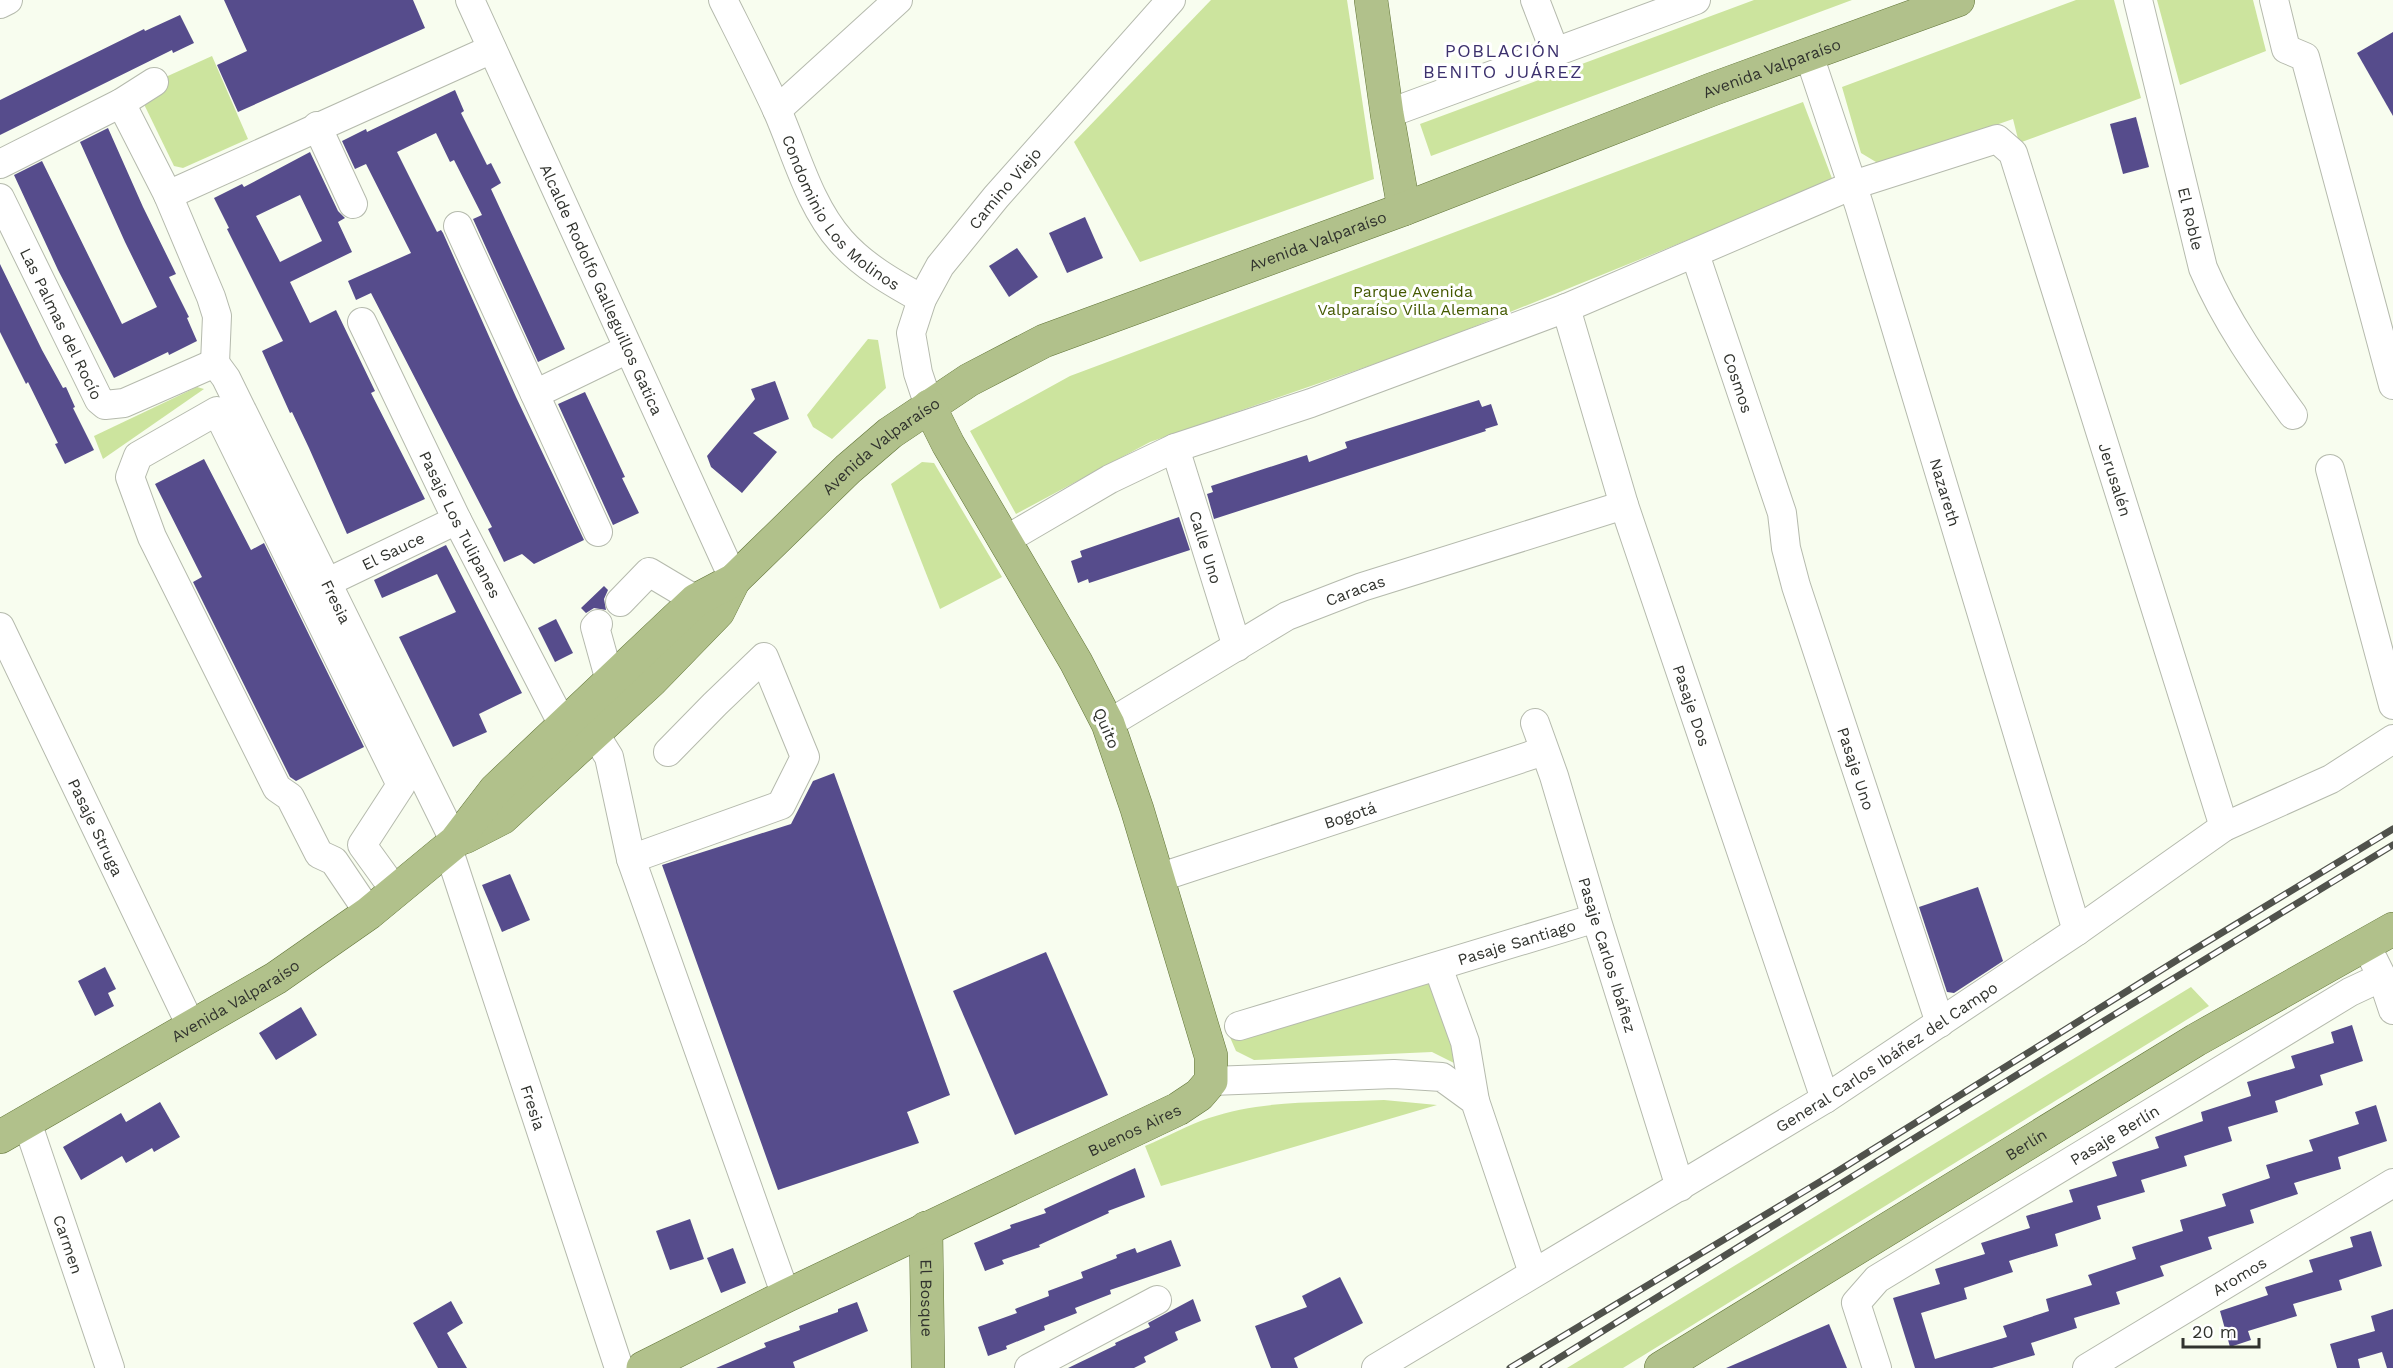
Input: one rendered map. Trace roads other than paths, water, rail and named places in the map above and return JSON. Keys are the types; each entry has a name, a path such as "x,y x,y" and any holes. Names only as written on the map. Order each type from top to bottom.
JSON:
{"main road":[{"path":"1371,0 1387,114 1404,209"},
{"name":"Avenida Valparaíso","path":"579,729 610,681 696,600 734,580 860,458 890,433 969,380 1044,341 1404,209 1537,156 1958,0"},
{"name":"Quito","path":"930,406 948,444 1076,662 1108,724 1137,809 1211,1056 1211,1081"},
{"name":"Avenida Valparaíso","path":"14,1129 276,978 369,913 451,845 495,790 652,680 718,612 734,580"},
{"name":"Berlín","path":"1661,1368 2196,1040 2379,937"},
{"name":"Buenos Aires","path":"643,1368 926,1228 1178,1109 1199,1095 1211,1081"},
{"name":"El Bosque","path":"926,1228 928,1368"}],"street":[{"name":"Alcalde Rodolfo Galleguillos Gatica","path":"470,0 734,580"},
{"name":"Condominio Los Molinos","path":"723,0 777,110 815,200 828,224 842,242 888,281 922,298"},
{"name":"Condominio Los Molinos","path":"777,110 898,0"},
{"name":"Camino Viejo","path":"930,406 918,372 911,333 922,298 940,266 996,196 1171,0"},
{"path":"1535,0 1555,52"},
{"name":"El Roble","path":"2138,0 2203,268 2217,301 2244,346 2293,415"},
{"path":"2274,0 2286,49 2305,57 2393,385"},
{"path":"1387,114 1687,2"},
{"path":"168,195 492,49"},
{"name":"Nazareth","path":"1809,55 1853,185 2078,931"},
{"path":"0,164 121,103 154,82"},
{"path":"121,103 168,195 217,316 215,363"},
{"path":"317,126 353,204"},
{"name":"Jerusalén","path":"1853,185 1997,139 2013,153 2224,827"},
{"path":"1004,541 1110,479 1175,448 1311,403 1566,308 1853,185"},
{"name":"Las Palmas del Rocío","path":"0,198 99,400 105,405 123,403 215,363"},
{"path":"458,226 598,532"},
{"name":"Cosmos","path":"1695,254 1782,513"},
{"name":"Pasaje Dos","path":"1566,308 1624,505 1825,1099"},
{"name":"Pasaje Los Tulipanes","path":"362,322 457,520 579,729 609,757 631,858 786,1296"},
{"path":"534,394 628,349"},
{"name":"Fresia","path":"215,363 226,378 328,582 451,845 619,1368"},
{"path":"369,913 334,861 319,854 290,797 277,788 152,537 130,477 138,456 217,411 400,785 362,845 396,892"},
{"name":"Calle Uno","path":"1175,448 1237,646"},
{"path":"2330,469 2393,705"},
{"name":"Caracas","path":"1108,724 1287,616 1362,587 1624,505"},
{"name":"Pasaje Uno","path":"1782,513 1786,548 1796,586 1940,1023"},
{"name":"El Sauce","path":"328,582 457,520"},
{"path":"620,602 649,572 696,600"},
{"path":"598,624 595,627 610,681"},
{"name":"Pasaje Struga","path":"0,627 192,1028"},
{"path":"631,858 781,805 805,758 764,657 668,752"},
{"name":"Pasaje Carlos Ibáñez","path":"1535,723 1554,776 1680,1187"},
{"name":"General Carlos Ibáñez del Campo","path":"1376,1368 1825,1099 2078,931 2224,827 2331,779 2393,740"},
{"name":"Bogotá","path":"1158,878 1544,751"},
{"name":"Pasaje Santiago","path":"1239,1026 1438,968 1596,918"},
{"path":"2379,937 2382,977 2393,1011"},
{"path":"1438,968 1465,1042 1475,1101 1533,1273"},
{"name":"Pasaje Berlín","path":"1878,1368 1856,1303 1877,1279 2350,992 2382,977"},
{"path":"1211,1081 1394,1074 1442,1077 1475,1101"},
{"name":"Carmen","path":"14,1129 110,1368"},
{"name":"Aromos","path":"2087,1368 2393,1183"},
{"path":"1029,1368 1157,1300"}],"railway":[{"path":"1510,1368 1838,1171 2393,829"},
{"path":"1543,1368 2393,845"}],"district":[{"name":"POBLACIÓN BENITO JUÁREZ","path":"1503,61"}],"park label":[{"name":"Parque Avenida Valparaíso Villa Alemana","path":"1413,300"}]}
